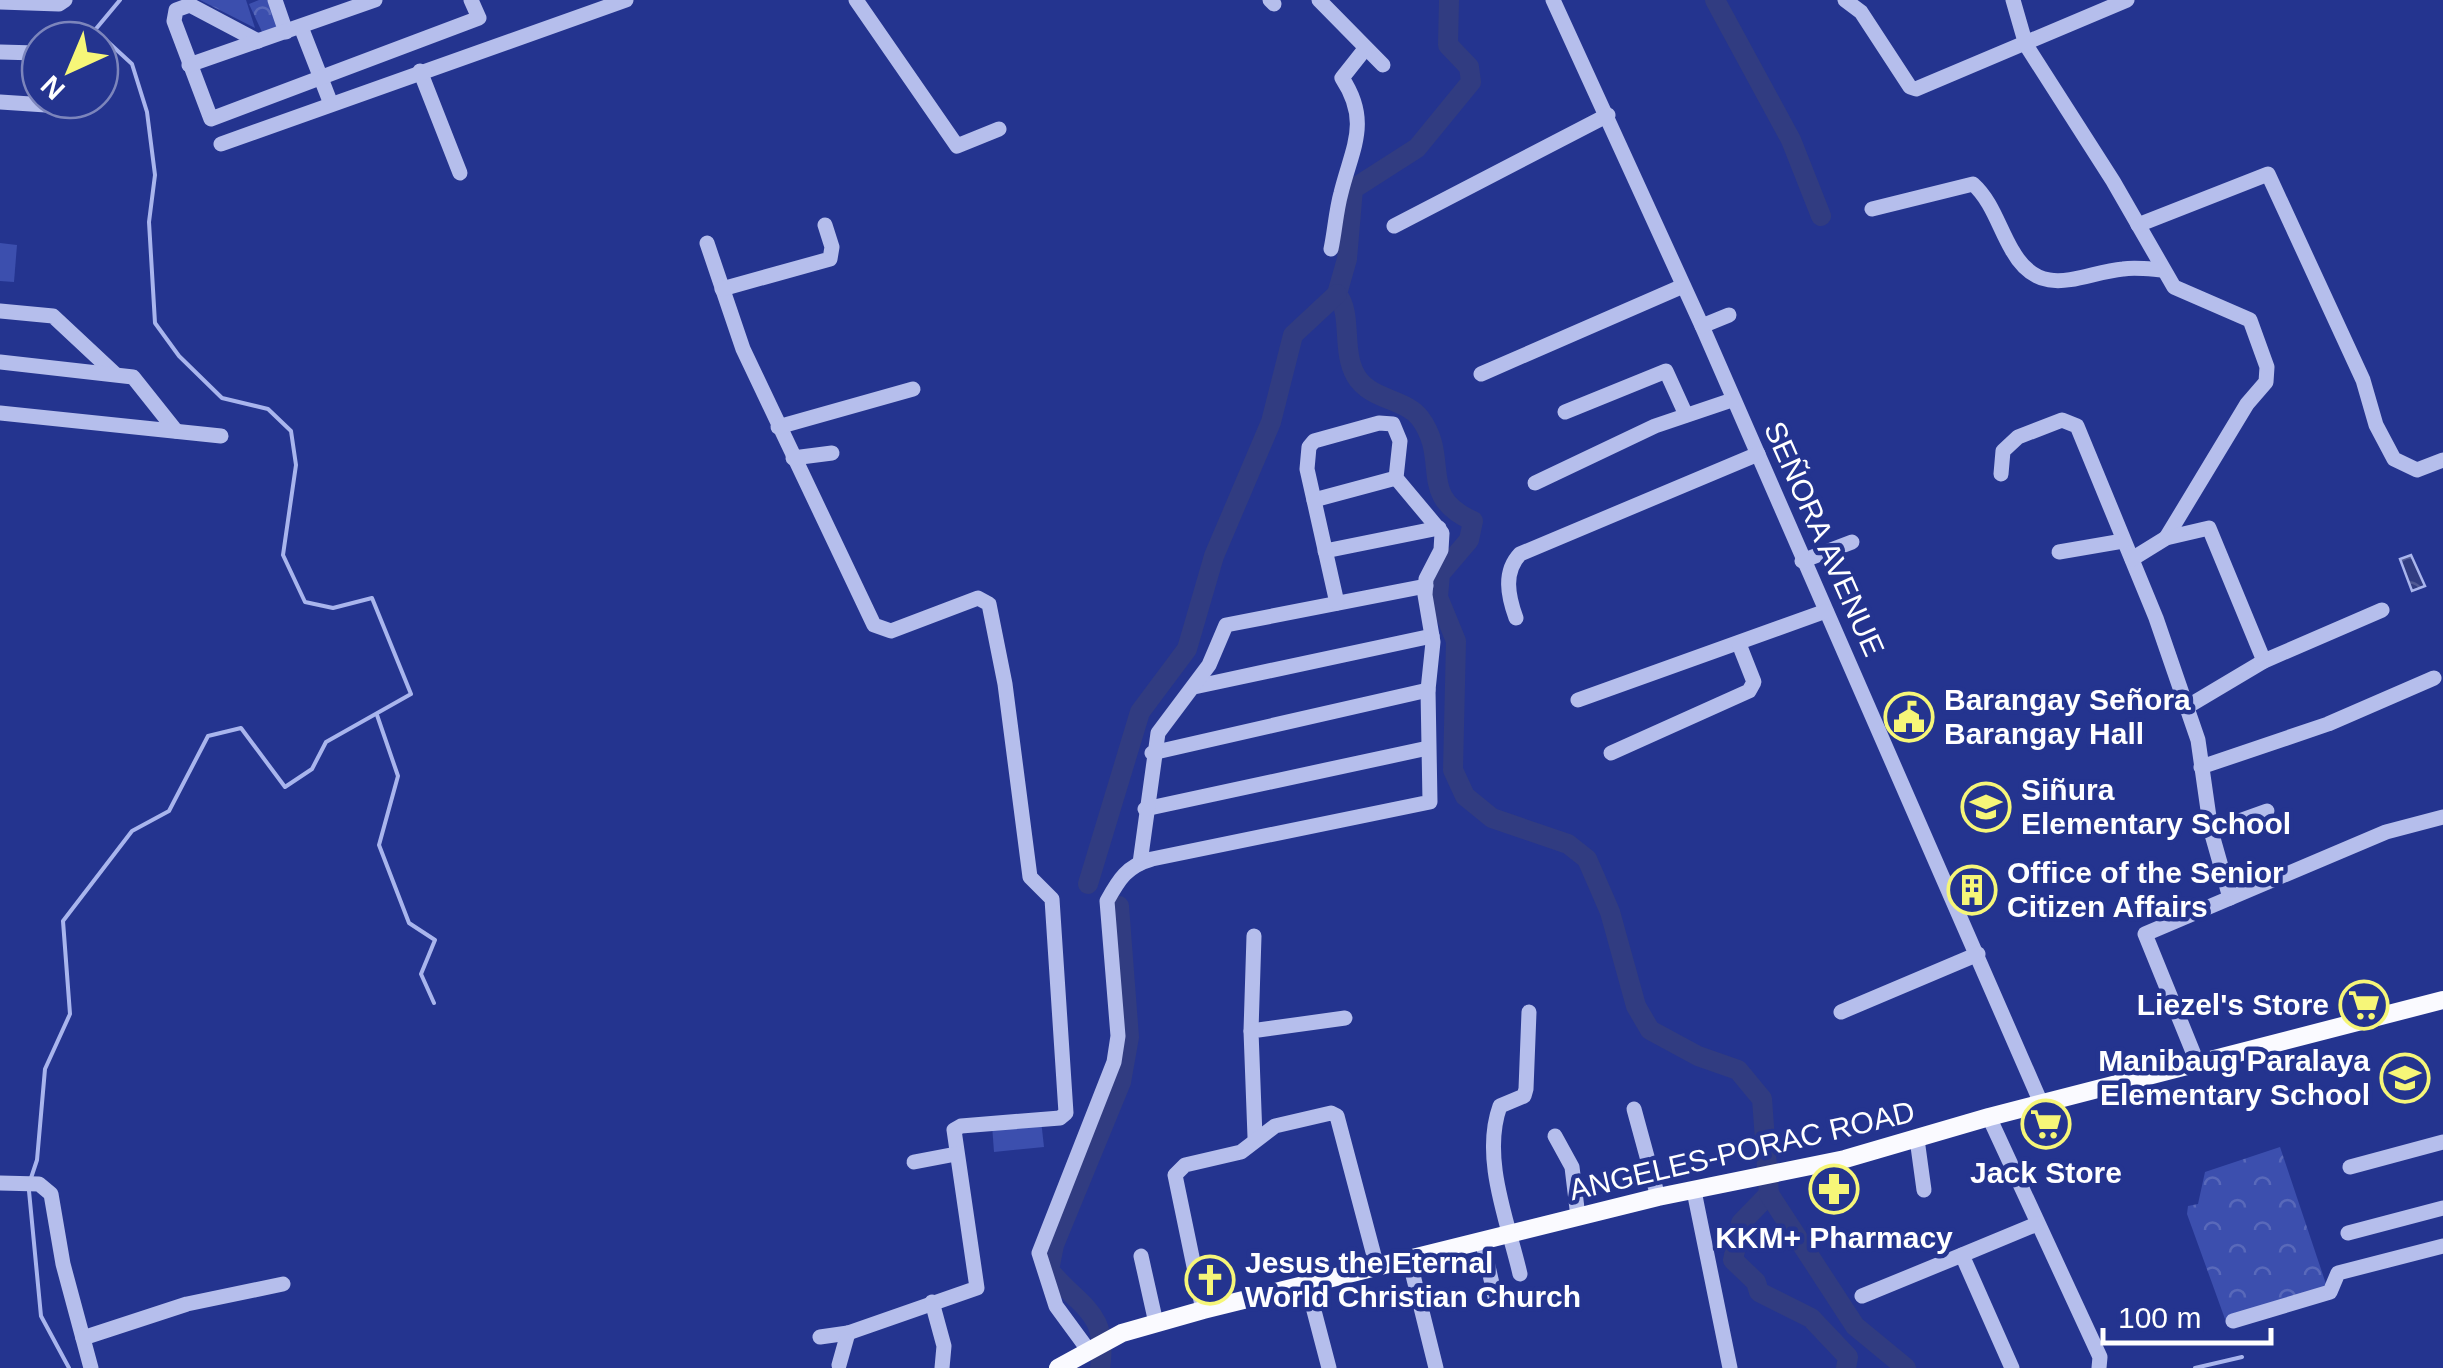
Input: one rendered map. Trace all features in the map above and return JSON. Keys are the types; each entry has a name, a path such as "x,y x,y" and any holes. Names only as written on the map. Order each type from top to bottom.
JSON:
{"main road":[{"name":"ANGELES-PORAC ROAD","path":"1058,1368 1122,1333 1203,1310 1511,1233 1917,1139 2041,1103 2443,1000"}],"street":[{"path":"0,2 65,0"},
{"path":"275,0 320,75 331,104"},
{"path":"189,65 375,0"},
{"path":"258,41 190,6 181,8 174,20 211,118 478,18 470,0"},
{"path":"221,144 626,0"},
{"path":"856,0 957,146 1000,129"},
{"path":"1318,0 1383,65"},
{"name":"SEÑORA AVENUE","path":"1553,0 1702,326 2041,1103"},
{"path":"1844,0 1861,12 1913,88 2026,46 2127,0"},
{"path":"2013,0 2026,46 2162,270 2180,291 2250,320 2267,367 2266,382 2247,404 2166,538"},
{"path":"1331,248 1341,190 1357,150 1357,107 1342,78 1365,49"},
{"path":"420,71 460,172"},
{"path":"1394,226 1608,115"},
{"path":"2138,226 2268,174 2363,380 2376,425 2394,459 2417,470 2443,460"},
{"path":"1872,209 1966,183 1980,191 2014,256 2049,280 2079,281 2122,268 2162,270"},
{"path":"722,288 830,259 832,247 826,225"},
{"path":"708,243 778,427 874,625 891,631 978,598 989,604 997,633 1030,878 1052,899 1066,1113 1060,1118 961,1126 954,1130 978,1284 972,1290 848,1333 820,1338"},
{"path":"1482,374 1682,286"},
{"path":"0,311 52,316 114,373"},
{"path":"1702,326 1729,315"},
{"path":"0,362 134,377 176,431"},
{"path":"1565,412 1666,372 1686,415"},
{"path":"778,427 913,390"},
{"path":"1535,483 1590,454 1732,400"},
{"path":"0,413 220,436"},
{"path":"2001,474 2002,451 2018,437 2062,420 2077,426 2132,559 2198,740 2212,831 2230,898"},
{"path":"1092,1349 1056,1306 1039,1252 1114,1062 1118,1036 1107,901 1131,866 1140,863 1430,802 1428,690 1432,636 1426,586 1441,550 1440,528 1396,478 1398,429 1379,423 1314,441 1309,447 1308,469 1336,603"},
{"path":"793,458 832,452"},
{"path":"1516,618 1508,588 1513,562 1520,554 1758,454"},
{"path":"1314,500 1396,478"},
{"path":"1325,552 1440,528"},
{"path":"2132,559 2166,538 2209,528 2264,661"},
{"path":"2060,552 2123,541"},
{"path":"1802,561 1852,542"},
{"path":"1140,863 1144,809 1158,734 1194,686 1226,625 1426,586"},
{"path":"2185,708 2264,661 2382,610"},
{"path":"1578,700 1826,611"},
{"path":"1194,686 1432,636"},
{"path":"1612,753 1749,691 1754,682 1740,644"},
{"path":"2202,767 2328,724 2434,678"},
{"path":"1152,753 1428,690"},
{"path":"1144,809 1428,748"},
{"path":"2212,831 2267,811"},
{"path":"2197,1062 2145,934 2386,832 2443,817"},
{"path":"1254,936 1255,1137"},
{"path":"1840,1012 1978,954"},
{"path":"1520,1274 1495,1165 1494,1136 1500,1106 1524,1096 1526,1089 1529,1012"},
{"path":"1252,1031 1345,1018"},
{"path":"1634,1109 1658,1198"},
{"path":"1203,1310 1176,1175 1185,1165 1241,1152 1255,1137 1275,1126 1331,1113 1337,1116 1377,1266"},
{"path":"1989,1117 2101,1366"},
{"path":"1555,1136 1572,1167 1578,1217"},
{"path":"1917,1139 1924,1190"},
{"path":"2350,1167 2443,1142"},
{"path":"914,1162 956,1154"},
{"path":"0,1183 32,1183 53,1201 92,1368"},
{"path":"1694,1191 1730,1368"},
{"path":"2348,1233 2443,1208"},
{"path":"1862,1296 2036,1224"},
{"path":"1482,1240 1496,1300"},
{"path":"2233,1321 2330,1292 2338,1273 2443,1246"},
{"path":"1962,1255 2012,1368"},
{"path":"1141,1256 1156,1323"},
{"path":"1409,1259 1436,1368"},
{"path":"83,1338 188,1304 283,1284"},
{"path":"1307,1284 1330,1368"},
{"path":"932,1302 944,1346 942,1368"},
{"path":"840,1364 848,1333"}],"green space":[{"path":"200,0 246,0 255,28"},
{"path":"273,0 282,28 263,34 249,4"},
{"path":"0,243 17,245 14,282 0,281"},
{"path":"1041,1120 1044,1147 994,1152 992,1125"},
{"path":"2280,1147 2327,1287 2225,1319 2187,1214 2188,1206 2198,1204 2205,1172"}],"water":[{"path":"2411,555 2425,586 2412,591 2400,559"}],"waterway":[{"path":"30,1181 37,1160 45,1069 70,1014 63,921 132,831 169,811 208,736 241,728 285,787 312,769 326,742 411,694 372,598 333,608 305,602 283,555 296,465 291,431 268,409 222,398 179,356 155,323 149,222 155,175 147,112 132,64 95,30 120,0"},
{"path":"1449,0 1448,45 1469,67 1471,82 1417,148 1353,189 1347,259 1337,294 1345,312 1349,355 1356,376 1370,390 1420,418 1429,433 1439,488 1445,500 1473,521 1469,540 1440,574 1438,597 1456,641 1453,770 1465,796 1492,818 1568,844 1587,859 1610,912 1636,1006 1650,1030 1698,1056 1738,1070 1762,1099 1769,1194 1741,1223 1733,1260 1756,1282 1759,1292 1811,1318 1848,1357 1846,1368"},
{"path":"1715,0 1791,140 1821,216"},
{"path":"1088,884 1140,712 1187,649 1214,556 1271,422 1293,335 1337,294"},
{"path":"377,715 398,776 379,845 409,923 435,940 421,974 434,1003"},
{"path":"1100,1368 1102,1349 1096,1322 1049,1270 1054,1245 1121,1082 1129,1037 1119,906"},
{"path":"29,1191 41,1316 69,1368"},
{"path":"1769,1194 1855,1326 1906,1368"},
{"path":"2195,1368 2242,1357"}],"place":[{"name":"Barangay Señora Barangay Hall","path":"1909,717"},
{"name":"Siñura Elementary School","path":"1986,807"},
{"name":"Office of the Senior Citizen Affairs","path":"1972,890"},
{"name":"Liezel's Store","path":"2364,1005"},
{"name":"Manibaug Paralaya Elementary School","path":"2405,1078"},
{"name":"Jack Store","path":"2046,1124"},
{"name":"KKM+ Pharmacy","path":"1834,1189"},
{"name":"Jesus the Eternal World Christian Church","path":"1210,1280"}]}
